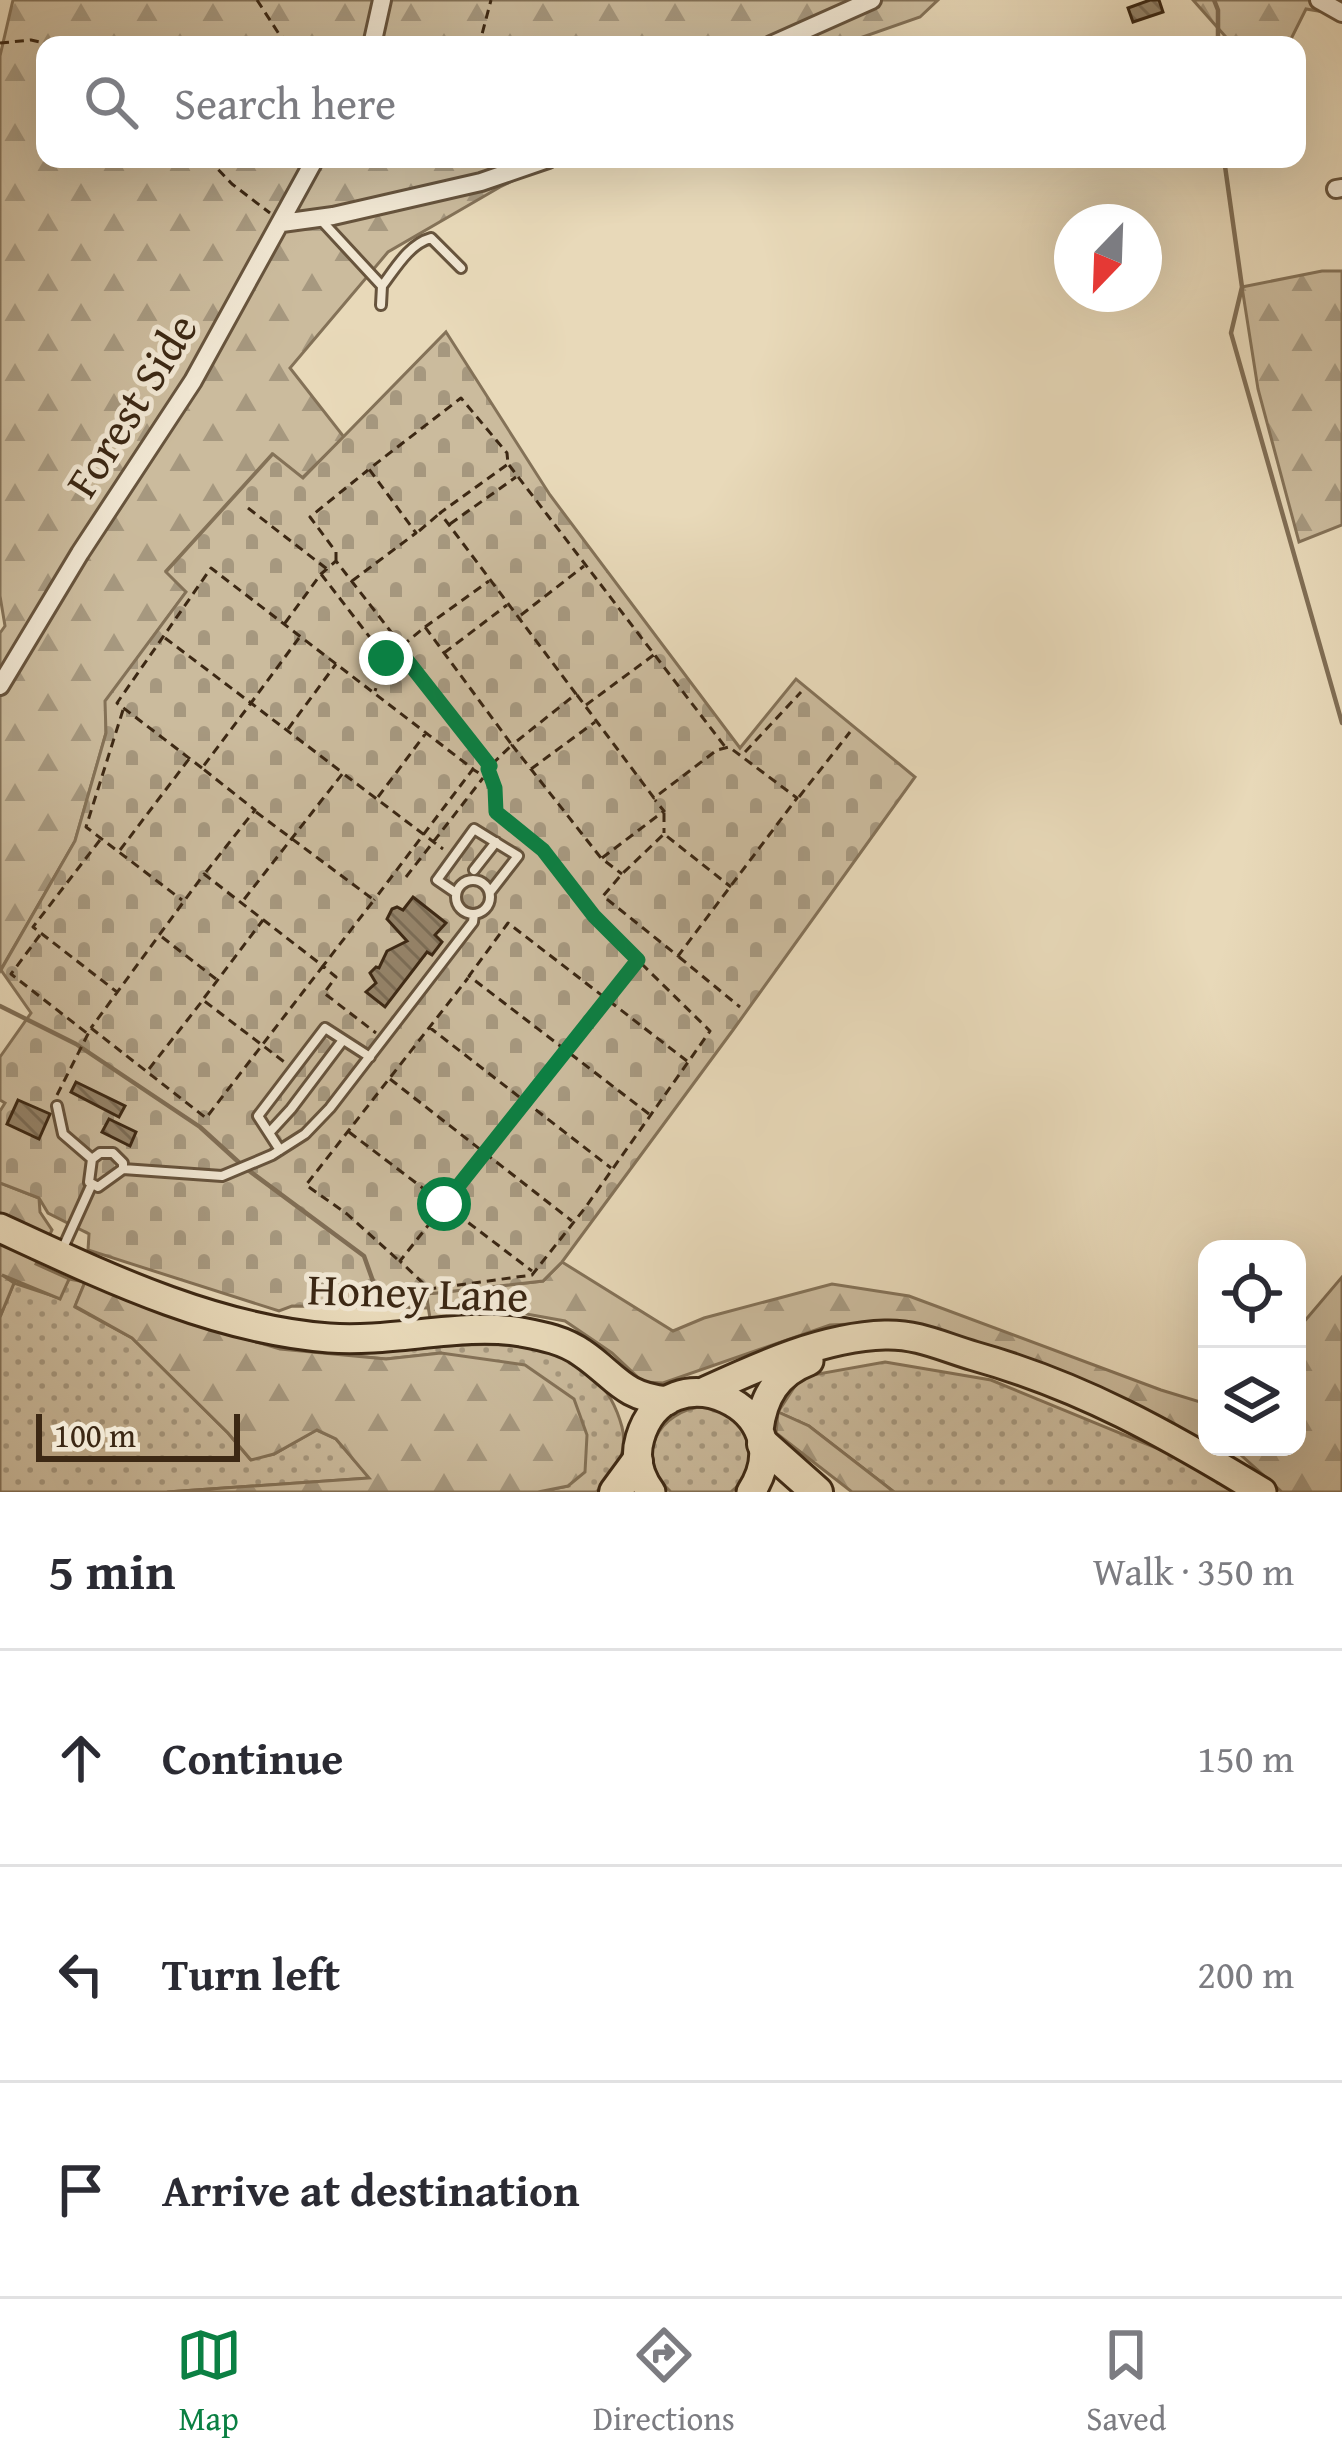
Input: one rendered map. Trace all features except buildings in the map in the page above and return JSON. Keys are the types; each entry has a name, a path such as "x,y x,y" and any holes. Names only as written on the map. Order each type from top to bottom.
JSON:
{"highway":[{"path":"761,1437 817,1492"},
{"path":"615,1492 638,1453"}],"main road":[{"name":"Honey Lane","path":"0,1228 126,1285 254,1325 329,1338 486,1330 553,1339 578,1349 620,1387 667,1401"},
{"path":"703,1392 792,1355 850,1339 920,1337 1050,1379 1093,1398 1262,1492"},
{"path":"751,1492 761,1472 762,1406 773,1385 795,1366 816,1358 885,1350 968,1354"},
{"path":"620,1387 651,1492"},
{"path":"638,1453 650,1418 667,1401 690,1392 722,1395 738,1404 761,1437"}],"street":[{"path":"374,36 382,0"},
{"path":"790,36 872,0"},
{"path":"1319,0 1342,13"},
{"name":"Forest Side","path":"0,686 193,381 310,168"},
{"path":"282,223 481,182 522,168"}],"lane":[{"path":"320,218 382,286"},
{"path":"381,305 382,286 425,239 437,243 461,268"},
{"path":"475,829 518,856 490,892 487,907 474,914 459,907 456,892 437,880 475,829"},
{"path":"474,870 496,842"},
{"path":"456,892 465,881 474,879 490,892"},
{"path":"92,1186 98,1187 123,1169 222,1176 305,1135 384,1040 473,922 474,914"},
{"path":"280,1150 258,1116 325,1028 370,1057"},
{"path":"268,1133 343,1040"},
{"path":"57,1106 63,1134 92,1159"},
{"path":"92,1186 92,1159 100,1153 113,1154 123,1169"},
{"path":"59,1255 92,1186"}],"path":[{"path":"256,0 281,36"},
{"path":"482,36 491,0"},
{"path":"0,43 36,41"},
{"path":"217,168 282,223"},
{"path":"688,1062 508,922 306,1185 347,1214 429,1289 534,1273 574,1222 612,1169 650,1115 688,1062 710,1031 594,916 543,850 496,812 489,767 336,561 336,552 310,517 461,398 726,748 742,754 797,798"},
{"path":"352,581 508,464"},
{"path":"369,469 416,533"},
{"path":"449,525 517,476"},
{"path":"248,508 327,569"},
{"path":"440,513 664,811 664,834 603,896 740,1006"},
{"path":"284,625 336,561"},
{"path":"518,617 586,565"},
{"path":"374,900 117,704 211,568 484,776"},
{"path":"321,574 386,658"},
{"path":"374,693 386,658 490,580"},
{"path":"444,653 509,604"},
{"path":"425,627 601,858 622,874"},
{"path":"164,636 454,857"},
{"path":"202,768 300,637"},
{"path":"585,706 655,654"},
{"path":"287,731 336,664"},
{"path":"742,754 800,692"},
{"path":"406,878 489,767 576,694"},
{"path":"124,709 86,827 184,901"},
{"path":"531,769 596,721"},
{"path":"678,956 850,732"},
{"path":"377,798 426,733"},
{"path":"654,798 726,748"},
{"path":"118,851 189,759"},
{"path":"41,933 11,974 206,1118 473,769"},
{"path":"241,903 343,772"},
{"path":"57,1106 57,1096 89,1031 255,810"},
{"path":"601,858 664,811"},
{"path":"664,834 730,886"},
{"path":"101,838 33,927 117,992"},
{"path":"204,874 336,977 324,993 384,1040"},
{"path":"147,1072 263,920"},
{"path":"159,935 218,980"},
{"path":"400,1261 638,960"},
{"path":"469,976 650,1115"},
{"path":"203,1000 293,1070"},
{"path":"429,1027 612,1169"},
{"path":"389,1079 574,1222"},
{"path":"348,1131 534,1273"}],"green space":[{"path":"13,0 938,0 920,17 866,36 36,36 36,168 539,168 388,252 290,368 344,437 302,478 272,454 166,571 187,591 106,701 106,733 75,841 0,971 0,633 5,626 0,596 0,56"},
{"path":"1193,0 1342,0 1342,15 1306,9 1292,36 1225,36"},
{"path":"1342,271 1342,525 1299,542 1258,389 1242,287"},
{"path":"446,332 550,495 740,748 796,679 915,777 562,1262 543,1281 427,1294 428,1308 292,1306 279,1311 88,1250 89,1234 48,1213 39,1198 0,1183 0,1111 5,1103 0,1100 0,1057 31,1013 1,970 75,841 106,733 105,701 186,592 166,572 273,454 303,478"},
{"path":"0,1183 39,1198 40,1212 52,1230 36,1264 69,1279 60,1299 2,1275 14,1283 0,1317"},
{"path":"562,1262 673,1331 704,1318 832,1284 909,1296 1198,1401 1198,1441 895,1322 830,1325 663,1383 643,1382 612,1353 565,1321 521,1313 431,1324 426,1294 543,1281"},
{"path":"1342,1277 1342,1492 1282,1492 1242,1456 1306,1456 1306,1319"},
{"path":"69,1279 85,1282 75,1307 132,1338 250,1459 274,1454 316,1430 336,1439 370,1478 167,1492 0,1492 0,1317 14,1283 59,1298"},
{"path":"85,1282 176,1318 280,1349 386,1359 441,1353 525,1365 574,1399 587,1435 585,1472 568,1486 538,1492 167,1492 369,1478 336,1439 317,1430 274,1454 251,1460 132,1338 75,1306"},
{"path":"224,1332 345,1349 474,1345 549,1352 581,1366 605,1390 622,1427 621,1454 614,1472 596,1492 538,1492 568,1486 441,1353 386,1359 280,1349"},
{"path":"885,1362 991,1380 1171,1454 1234,1492 894,1492 809,1426 778,1412 801,1377"},
{"path":"706,1406 733,1419 742,1430 750,1454 748,1467 731,1492 671,1492 653,1464 656,1437 675,1416"},
{"path":"778,1412 809,1426 894,1492 852,1492 776,1433"}],"waterway":[{"path":"1214,0 1218,36"},
{"path":"1225,168 1242,287 1231,333 1342,723"},
{"path":"0,1006 76,1044 200,1127 244,1167 364,1256 379,1298"}],"route":[{"path":"386,658 398,649 490,766 496,812 543,850 594,916 638,960 444,1204"}]}
